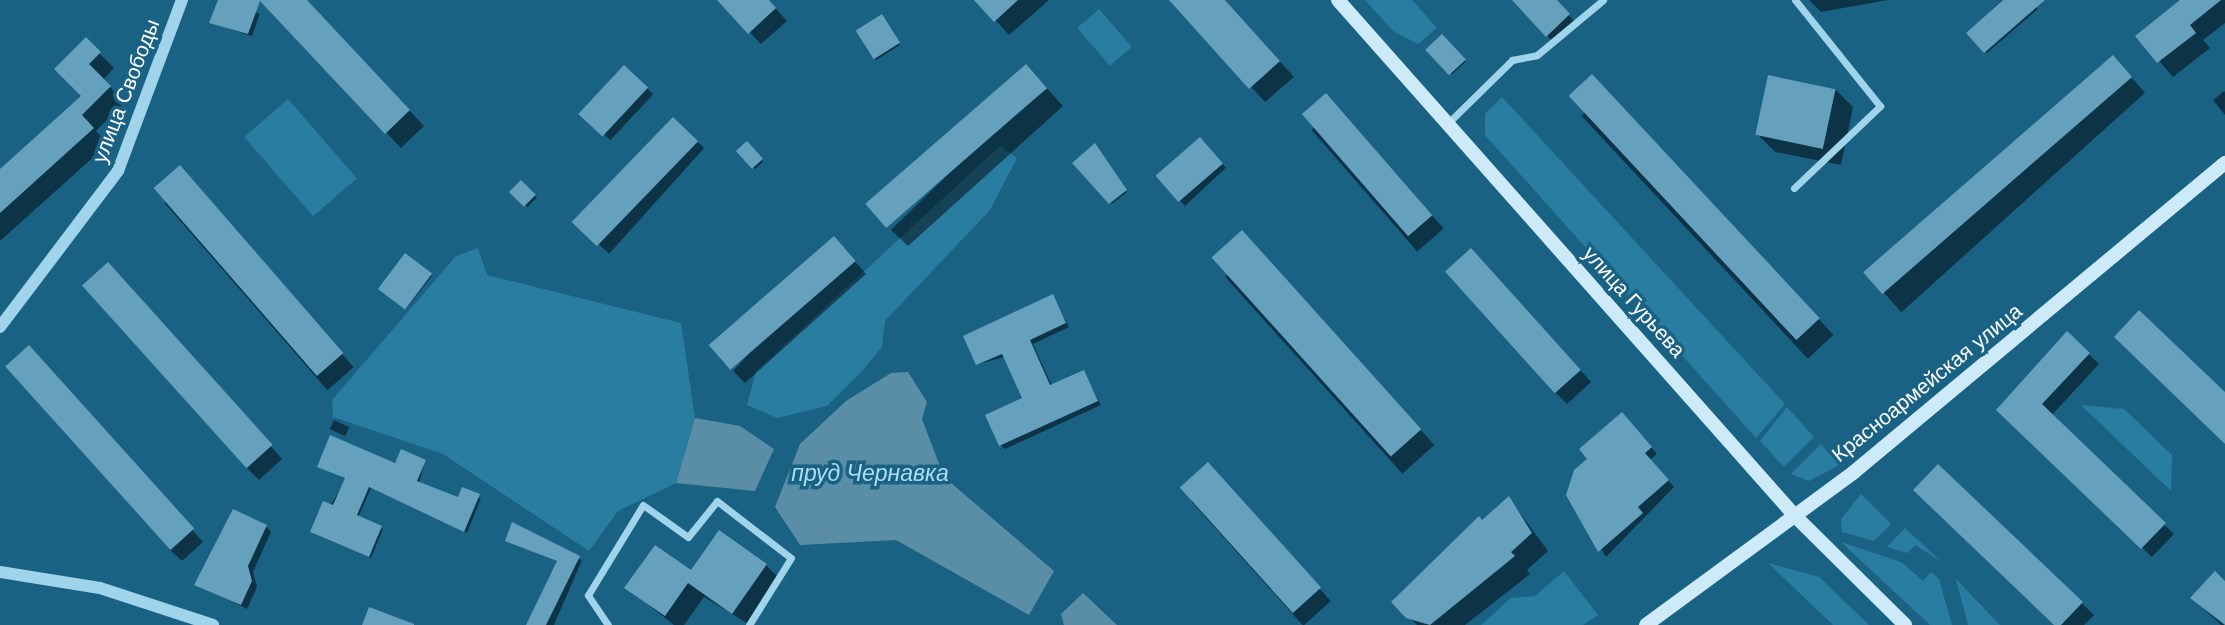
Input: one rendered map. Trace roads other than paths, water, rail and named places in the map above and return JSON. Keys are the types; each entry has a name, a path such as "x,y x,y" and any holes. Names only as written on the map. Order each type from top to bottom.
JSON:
{"main road":[{"name":"улица Гурьева","path":"1338,0 1795,516 1905,625"},
{"name":"Красноармейская улица","path":"1646,625 1795,516 2225,163"}],"street":[{"name":"улица Свободы","path":"0,327 118,171 182,0"},
{"path":"1448,123 1513,60 1537,55 1603,0"},
{"path":"1794,188 1880,106 1795,0"},
{"path":"608,625 588,595 643,505 688,537 718,501 791,558 749,625"},
{"path":"0,572 100,588 214,625"}],"water":[{"name":"пруд Чернавка","path":"908,372 927,402 922,419 944,477 1054,571 1029,615 896,540 800,545 775,507 800,444 846,401 891,373"},
{"name":"пруд Чернавка","path":"695,418 740,426 774,449 755,491 676,483"},
{"path":"1083,593 1117,625 1064,625 1061,614"}]}
